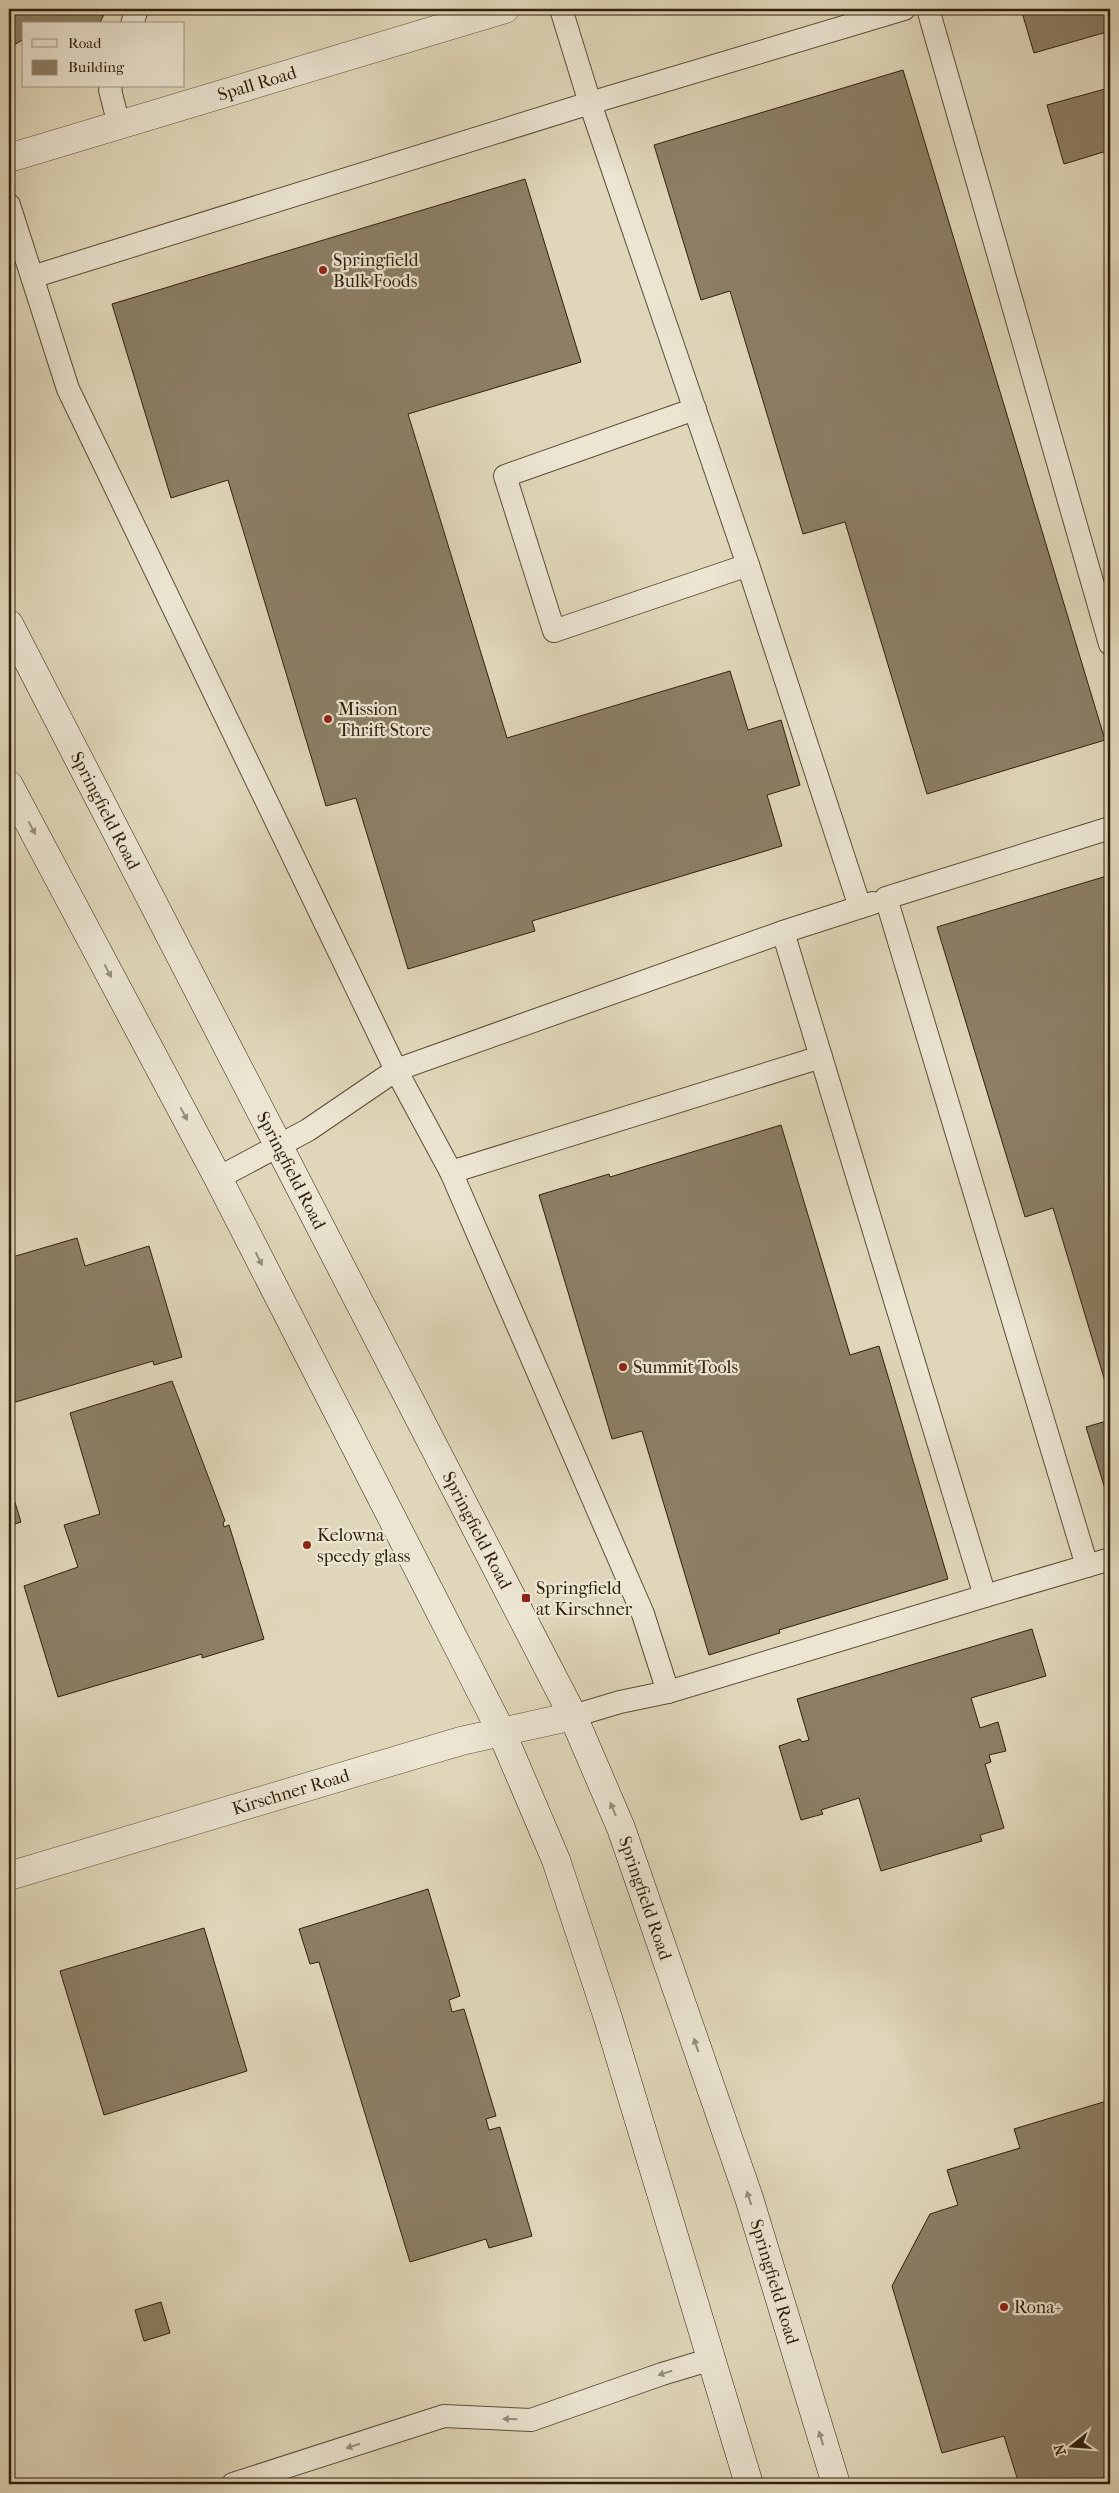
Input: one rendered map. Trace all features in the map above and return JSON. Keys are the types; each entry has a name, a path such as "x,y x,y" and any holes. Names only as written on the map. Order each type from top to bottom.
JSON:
{"main road":[{"name":"Spall Road","path":"9,158 505,9"},
{"name":"Springfield Road","path":"9,624 280,1145 573,1716 621,1828 749,2198 836,2484"},
{"path":"9,784 218,1178 501,1731 556,1860 608,2018 749,2484"},
{"name":"Kirschner Road","path":"9,1876 461,1741 573,1716"}],"lane":[{"path":"133,22 137,9"},
{"path":"561,9 590,103 748,565 860,908"},
{"path":"32,277 590,103 904,9"},
{"path":"928,9 1110,644"},
{"path":"110,88 119,125"},
{"path":"9,205 68,389 396,1070 451,1172 643,1614 668,1692"},
{"path":"695,409 505,476 554,631 748,565"},
{"path":"218,1178 308,1130 396,1070 783,932 1110,828"},
{"path":"886,898 1087,1566"},
{"path":"783,932 985,1596"},
{"path":"451,1172 821,1057"},
{"path":"573,1716 620,1702 668,1692 1110,1559"},
{"path":"232,2484 444,2416 531,2420 662,2374 712,2359"}],"building":[{"path":"9,9 107,9 100,22 22,22 22,40 9,48"},
{"path":"1021,9 1110,9 1110,31 1034,53"},
{"path":"903,70 1105,740 927,794 845,522 803,534 730,291 701,300 654,145"},
{"path":"1105,89 1106,94 1110,93 1110,150 1064,164 1047,105"},
{"path":"525,179 581,362 408,414 507,738 730,671 748,730 781,720 800,785 767,795 782,846 532,921 535,931 408,969 356,798 326,806 228,480 171,498 112,304"},
{"path":"1110,875 1110,1398 1053,1208 1025,1217 937,927"},
{"path":"781,1125 850,1355 879,1346 948,1579 779,1630 780,1633 709,1655 642,1431 612,1439 539,1195 609,1174 610,1177"},
{"path":"77,1238 85,1266 149,1246 182,1357 154,1365 153,1361 9,1404 9,1258"},
{"path":"172,1381 225,1521 223,1522 224,1527 229,1525 264,1639 202,1658 202,1654 58,1697 24,1586 78,1567 64,1525 100,1514 70,1413"},
{"path":"1110,1420 1110,1501 1109,1502 1086,1427"},
{"path":"9,1483 21,1522 9,1526"},
{"path":"1032,1629 1046,1676 971,1698 980,1728 998,1722 1006,1751 989,1755 991,1762 985,1764 1004,1828 980,1835 982,1841 881,1871 859,1798 821,1810 823,1814 801,1820 779,1746 800,1739 802,1742 809,1740 797,1699"},
{"path":"428,1889 460,1996 449,2000 452,2012 464,2009 496,2116 486,2119 489,2130 500,2127 532,2236 489,2248 486,2239 410,2262 319,1962 310,1964 299,1929"},
{"path":"204,1928 247,2071 104,2115 60,1971"},
{"name":"Rona+","path":"1110,2100 1110,2484 1019,2484 1004,2436 942,2453 892,2286 930,2214 958,2205 947,2170 1020,2148 1014,2129"},
{"path":"161,2302 170,2333 144,2341 135,2310"}],"place":[{"name":"Springfield Bulk Foods","path":"323,270"},
{"name":"Mission Thrift Store","path":"328,719"},
{"name":"Summit Tools","path":"623,1367"},
{"name":"Kelowna speedy glass","path":"307,1545"},
{"name":"Springfield at Kirschner","path":"526,1598"},
{"name":"Rona+","path":"1004,2307"}]}
